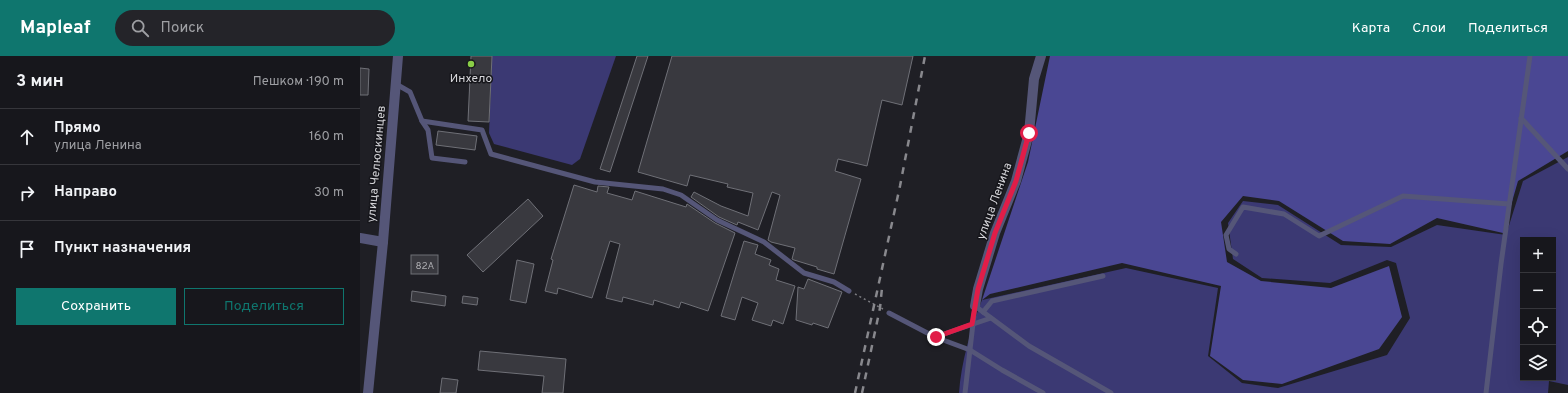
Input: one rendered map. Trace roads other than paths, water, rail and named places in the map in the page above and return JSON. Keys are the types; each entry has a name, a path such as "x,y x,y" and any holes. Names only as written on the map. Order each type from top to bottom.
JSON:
{"street":[{"name":"улица Челюскинцев","path":"368,393 383,242 398,56"},
{"name":"улица Ленина","path":"979,309 978,289 995,233 1016,181 1029,133 1034,79 1041,56"},
{"path":"360,238 383,242"}],"lane":[{"path":"1486,393 1509,204 1530,56"},
{"path":"396,84 410,92 422,121 428,130 432,158 465,162"},
{"path":"1521,118 1568,169"},
{"path":"422,121 482,130 492,154 595,182 663,189 681,195 717,220 764,242 804,273 834,282 850,291"},
{"path":"1236,254 1228,249 1226,235 1243,207 1284,214 1319,236 1404,196 1509,204"},
{"path":"965,393 972,324 979,309 992,301 1103,276"},
{"path":"979,309 1029,346 1112,393"},
{"path":"889,313 936,337 970,350 1041,392"},
{"path":"936,337 991,318"}],"railway":[{"path":"855,393 900,186 925,56"},
{"path":"862,393 880,308 882,288"}],"place":[{"name":"Инхело","path":"471,64"}]}
